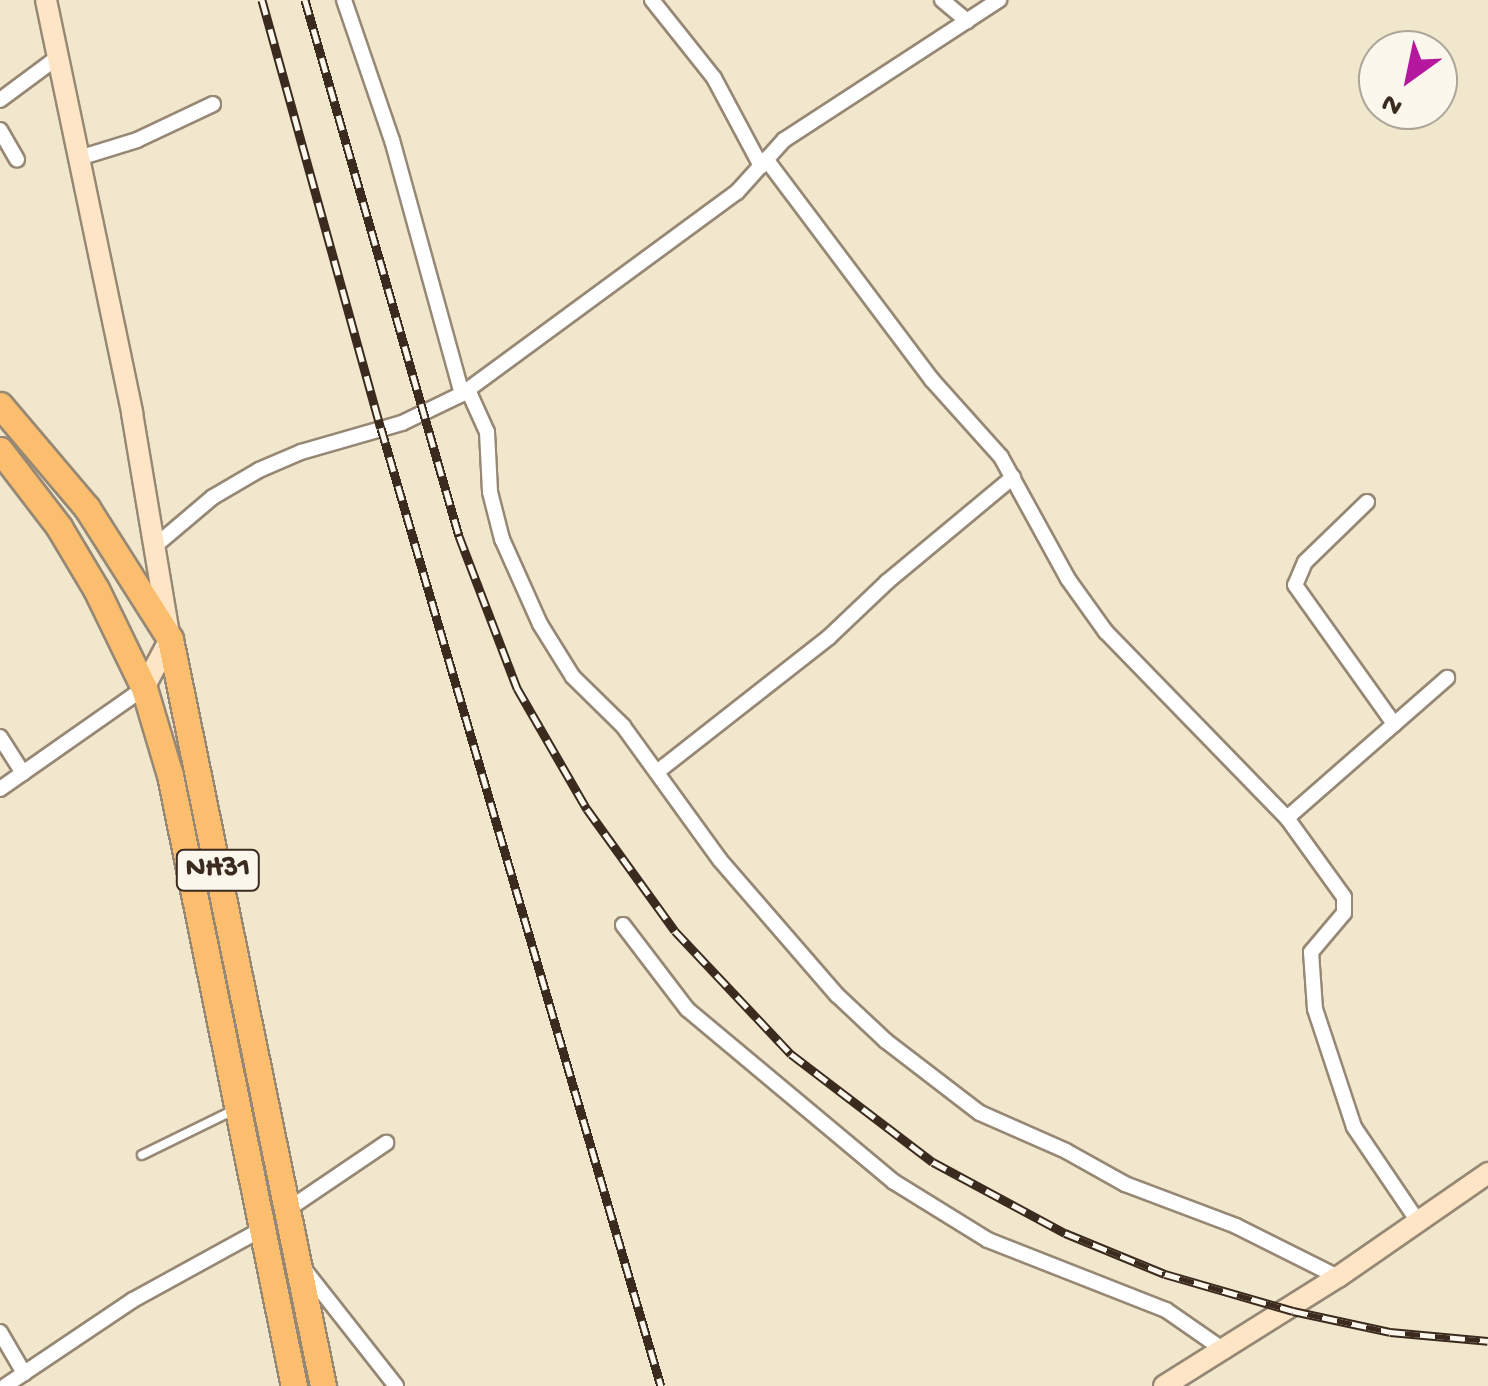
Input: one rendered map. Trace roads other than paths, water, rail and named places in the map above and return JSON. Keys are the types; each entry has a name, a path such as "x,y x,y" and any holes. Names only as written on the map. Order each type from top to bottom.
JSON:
{"highway":[{"name":"NH31","path":"0,405 87,508 170,638 323,1386"},
{"name":"NH31","path":"0,450 59,527 96,588 144,688 170,775 294,1386"}],"main road":[{"path":"46,0 170,638 144,688"},
{"path":"1164,1386 1225,1351 1304,1295 1338,1278 1488,1173"}],"street":[{"path":"344,0 392,140 465,392 487,432 490,492 524,596 573,677 616,718 775,926 838,995 946,1091 980,1113 1125,1184 1236,1226 1338,1278"},
{"path":"652,0 714,78 764,162 932,380 1013,477 1068,579 1106,632 1286,818 1346,904 1341,917 1311,952 1315,1009 1331,1068 1364,1144 1420,1223"},
{"path":"942,0 967,21"},
{"path":"155,546 213,497 259,470 301,452 402,423 465,392 738,192 784,140 967,21 980,5 999,0"},
{"path":"0,100 58,58"},
{"path":"78,158 138,140 213,104"},
{"path":"0,130 16,160"},
{"path":"657,772 829,638 898,572 1013,477"},
{"path":"1367,502 1305,562 1295,586 1394,724"},
{"path":"1286,818 1447,678"},
{"path":"0,789 144,688"},
{"path":"0,737 23,773"},
{"path":"623,925 687,1009 894,1182 988,1240 1166,1310 1225,1351"},
{"path":"287,1210 386,1143"},
{"path":"5,1386 133,1300 262,1229"},
{"path":"296,1260 396,1386"},
{"path":"0,1332 24,1373"}],"lane":[{"path":"142,1155 238,1108"}],"railway":[{"path":"262,0 381,428 661,1386"},
{"path":"305,0 459,536 517,688 587,809 675,931 791,1054 933,1162 1065,1233 1165,1274 1293,1311 1390,1332 1488,1341"}]}
